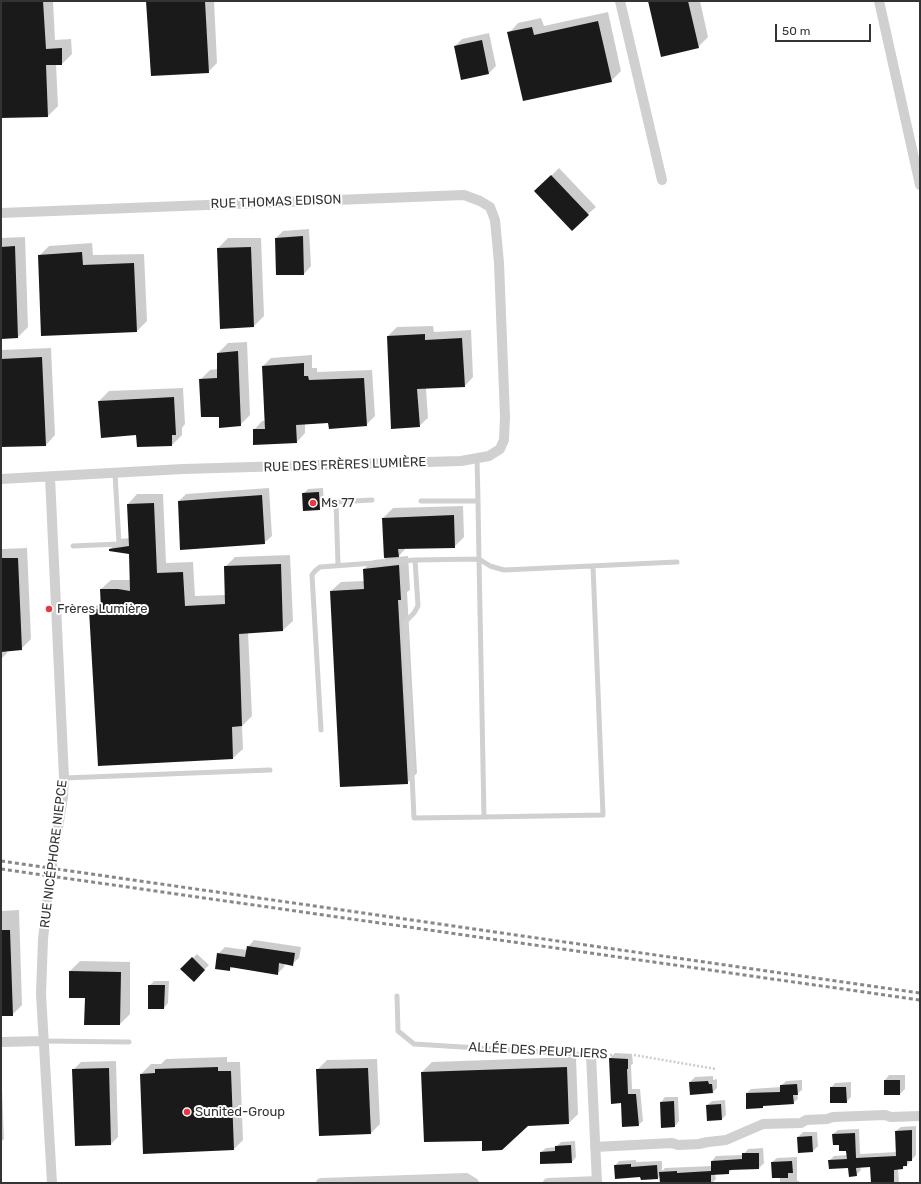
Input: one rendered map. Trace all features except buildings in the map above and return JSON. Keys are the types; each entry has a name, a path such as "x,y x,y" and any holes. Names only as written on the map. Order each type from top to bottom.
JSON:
{"street":[{"path":"620,1 662,180"},
{"path":"879,1 920,185"},
{"name":"RUE THOMAS EDISON","path":"1,213 464,194 480,200 490,207 495,220 499,263"},
{"name":"RUE DES FRÈRES LUMIÈRE","path":"1,479 183,469 461,461 489,456 500,449 504,440 505,417 499,263"},
{"name":"RUE NICÉPHORE NIEPCE","path":"50,477 64,778 63,797 49,886 43,939 41,994 52,1183"},
{"path":"1,1042 43,1041"},
{"path":"548,1183 597,1182 591,1055"},
{"path":"596,1147 699,1144 726,1140 763,1124 801,1122 806,1120 828,1119 833,1117 885,1115 891,1117 920,1116"},
{"path":"321,1183 469,1181"}],"lane":[{"path":"477,458 484,817"},
{"path":"73,546 119,544 115,473"},
{"path":"338,565 336,502 372,500"},
{"path":"422,501 478,502"},
{"path":"321,730 312,576 320,567 415,560 479,559 490,566 504,570 677,562"},
{"path":"415,560 418,606 414,613 405,622 414,818 603,815 593,566"},
{"path":"64,778 270,770"},
{"name":"ALLÉE DES PEUPLIERS","path":"397,996 398,1031 414,1044 591,1055"},
{"path":"43,1041 129,1042"}],"path":[{"name":"ALLÉE DES PEUPLIERS","path":"591,1055 634,1055 716,1069"}],"railway":[{"path":"1,861 920,993"},
{"path":"1,869 920,1000"}],"place":[{"name":"Ms 77","path":"313,503"},
{"name":"Frères Lumière","path":"49,609"},
{"name":"Sunited-Group","path":"187,1112"}]}
